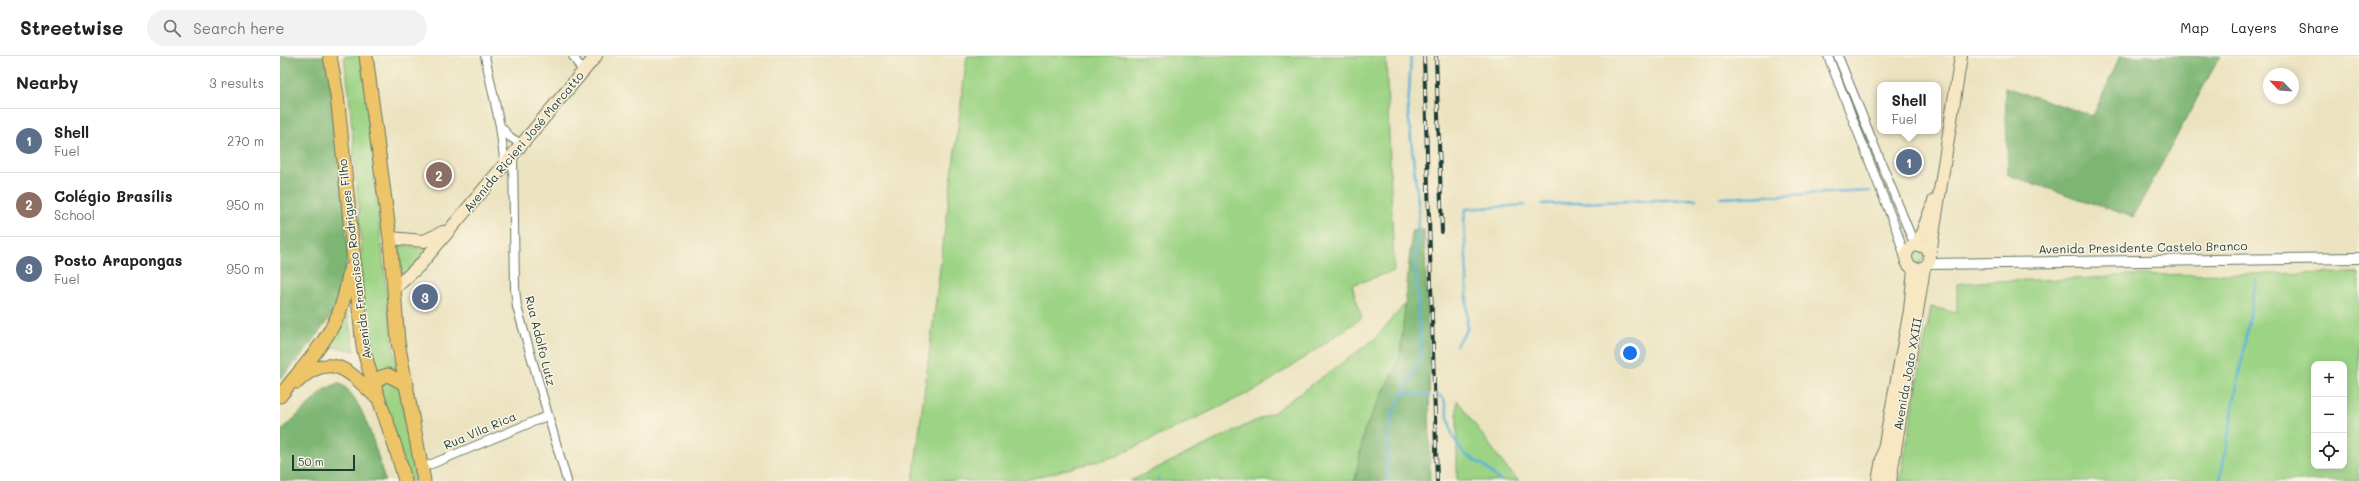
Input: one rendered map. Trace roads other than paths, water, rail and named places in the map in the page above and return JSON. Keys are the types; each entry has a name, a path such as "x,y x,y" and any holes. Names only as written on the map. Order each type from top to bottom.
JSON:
{"main road":[{"name":"Avenida Francisco Rodrigues Filho","path":"330,56 337,95 352,254 363,347 375,392 395,446 404,481"},
{"path":"366,56 390,238 398,342 423,475"},
{"name":"Avenida Ricieri José Marcatto","path":"394,290 420,265 452,228 596,56"},
{"name":"Avenida João XXIII","path":"1890,481 1924,264 1941,181 1961,56"},
{"name":"Avenida João XXIII","path":"1906,260 1908,251 1916,246 1941,181"},
{"name":"Avenida Ricieri José Marcatto","path":"390,238 424,241 432,239 452,228"},
{"path":"1906,260 1924,264 1926,249 1916,246"},
{"path":"280,397 321,344 338,316 345,298 352,254"},
{"name":"Avenida João XXIII","path":"1878,481 1910,310 1924,264"},
{"path":"280,397 302,377 325,366 343,368 351,372 375,392 381,377 388,375 407,386"}],"street":[{"path":"485,56 500,126 504,166 515,177"},
{"path":"573,56 583,72"},
{"path":"1828,56 1896,229 1906,260"},
{"path":"1838,56 1916,246"},
{"path":"500,126 510,137 521,144"},
{"name":"Rua Adolfo Lutz","path":"513,154 515,177 515,289 517,307 547,416 567,481"},
{"name":"Avenida Presidente Castelo Branco","path":"1924,264 2359,258"},
{"name":"Rua Vila Rica","path":"423,475 547,416"}],"waterway":[{"path":"1387,481 1388,436 1392,414 1415,371 1421,355 1415,260 1419,210 1408,112 1411,56"},
{"path":"1720,198 1870,191"},
{"path":"1542,204 1696,199"},
{"path":"1456,345 1467,330 1467,276 1464,221 1466,209 1525,205"},
{"path":"2220,481 2256,280"},
{"path":"1403,393 1429,395"},
{"path":"1439,395 1444,400 1453,437 1464,454 1483,465 1500,481"}],"railway":[{"path":"1424,56 1437,481"},
{"path":"1436,56 1442,232"}],"place":[{"name":"Shell","path":"1909,162"},
{"name":"Colégio Brasílis","path":"439,175"},
{"name":"Posto Arapongas","path":"425,297"}]}
